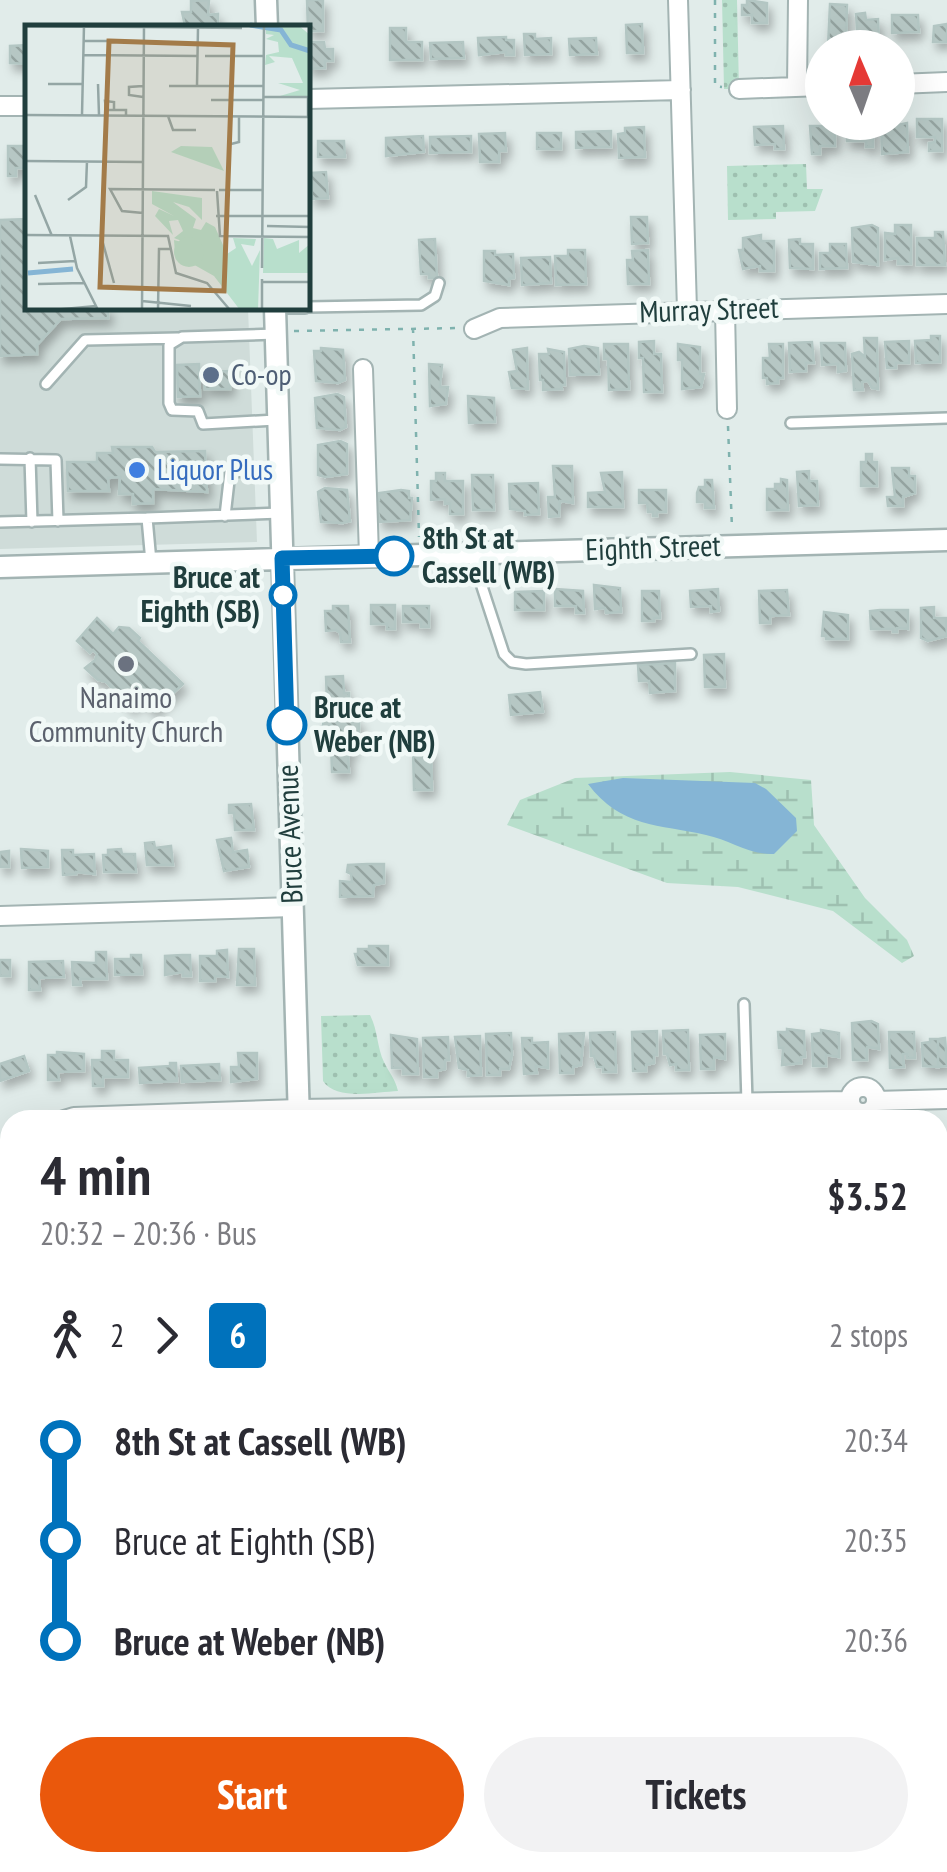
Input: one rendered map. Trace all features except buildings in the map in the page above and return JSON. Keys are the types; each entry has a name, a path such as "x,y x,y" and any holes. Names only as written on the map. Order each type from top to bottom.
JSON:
{"street":[{"path":"266,0 267,25"},
{"path":"678,0 687,310"},
{"path":"797,87 798,0"},
{"path":"915,83 947,82"},
{"path":"739,89 805,87"},
{"path":"310,99 681,90"},
{"name":"Murray Street","path":"474,329 500,318 947,304"},
{"name":"Bruce Avenue","path":"276,310 281,331 278,420 299,1110"},
{"path":"725,310 727,409"},
{"path":"363,368 368,556"},
{"name":"Eighth Street","path":"0,567 947,540"},
{"path":"0,916 292,908"},
{"path":"448,1110 747,1102 863,1109 947,1099"}],"lane":[{"path":"310,308 421,305 435,296 439,283"},
{"path":"46,384 85,340 281,331"},
{"path":"182,338 168,346 172,410 198,411 203,424 278,420"},
{"path":"791,423 947,418"},
{"path":"30,458 32,522"},
{"path":"0,459 56,460 58,521"},
{"path":"225,516 230,472 280,469"},
{"path":"0,522 281,513"},
{"path":"148,518 151,562"},
{"path":"471,553 504,654 512,662 691,654"},
{"path":"744,1004 747,1102"}],"path":[{"path":"715,0 715,86 739,89"},
{"path":"414,328 420,555"},
{"path":"281,331 474,329"},
{"path":"727,409 732,546"}],"shaded area":[{"path":"25,219 25,310 248,310 257,542 0,549 0,220"}],"green space":[{"path":"722,0 737,0 739,89 724,89"},
{"path":"806,164 807,189 823,189 815,211 776,212 776,219 728,220 727,166"},
{"path":"730,772 811,780 814,825 865,898 907,940 914,956 902,963 833,911 738,887 667,883 507,825 520,800 575,778"},
{"path":"370,1015 382,1057 398,1091 357,1094 329,1087 323,1081 321,1016"}],"water":[{"path":"623,778 755,783 796,818 797,831 774,854 765,854 706,835 642,822 614,809 588,784"}],"bus line":[{"name":"6","path":"287,725 282,558 394,556"}],"place":[{"name":"Co-op","path":"211,375"},
{"name":"Liquor Plus","path":"137,470"},
{"name":"8th St at Cassell (WB)","path":"394,556"},
{"name":"Bruce at Eighth (SB)","path":"283,595"},
{"name":"Nanaimo Community Church","path":"126,664"},
{"name":"Bruce at Weber (NB)","path":"287,725"}]}
